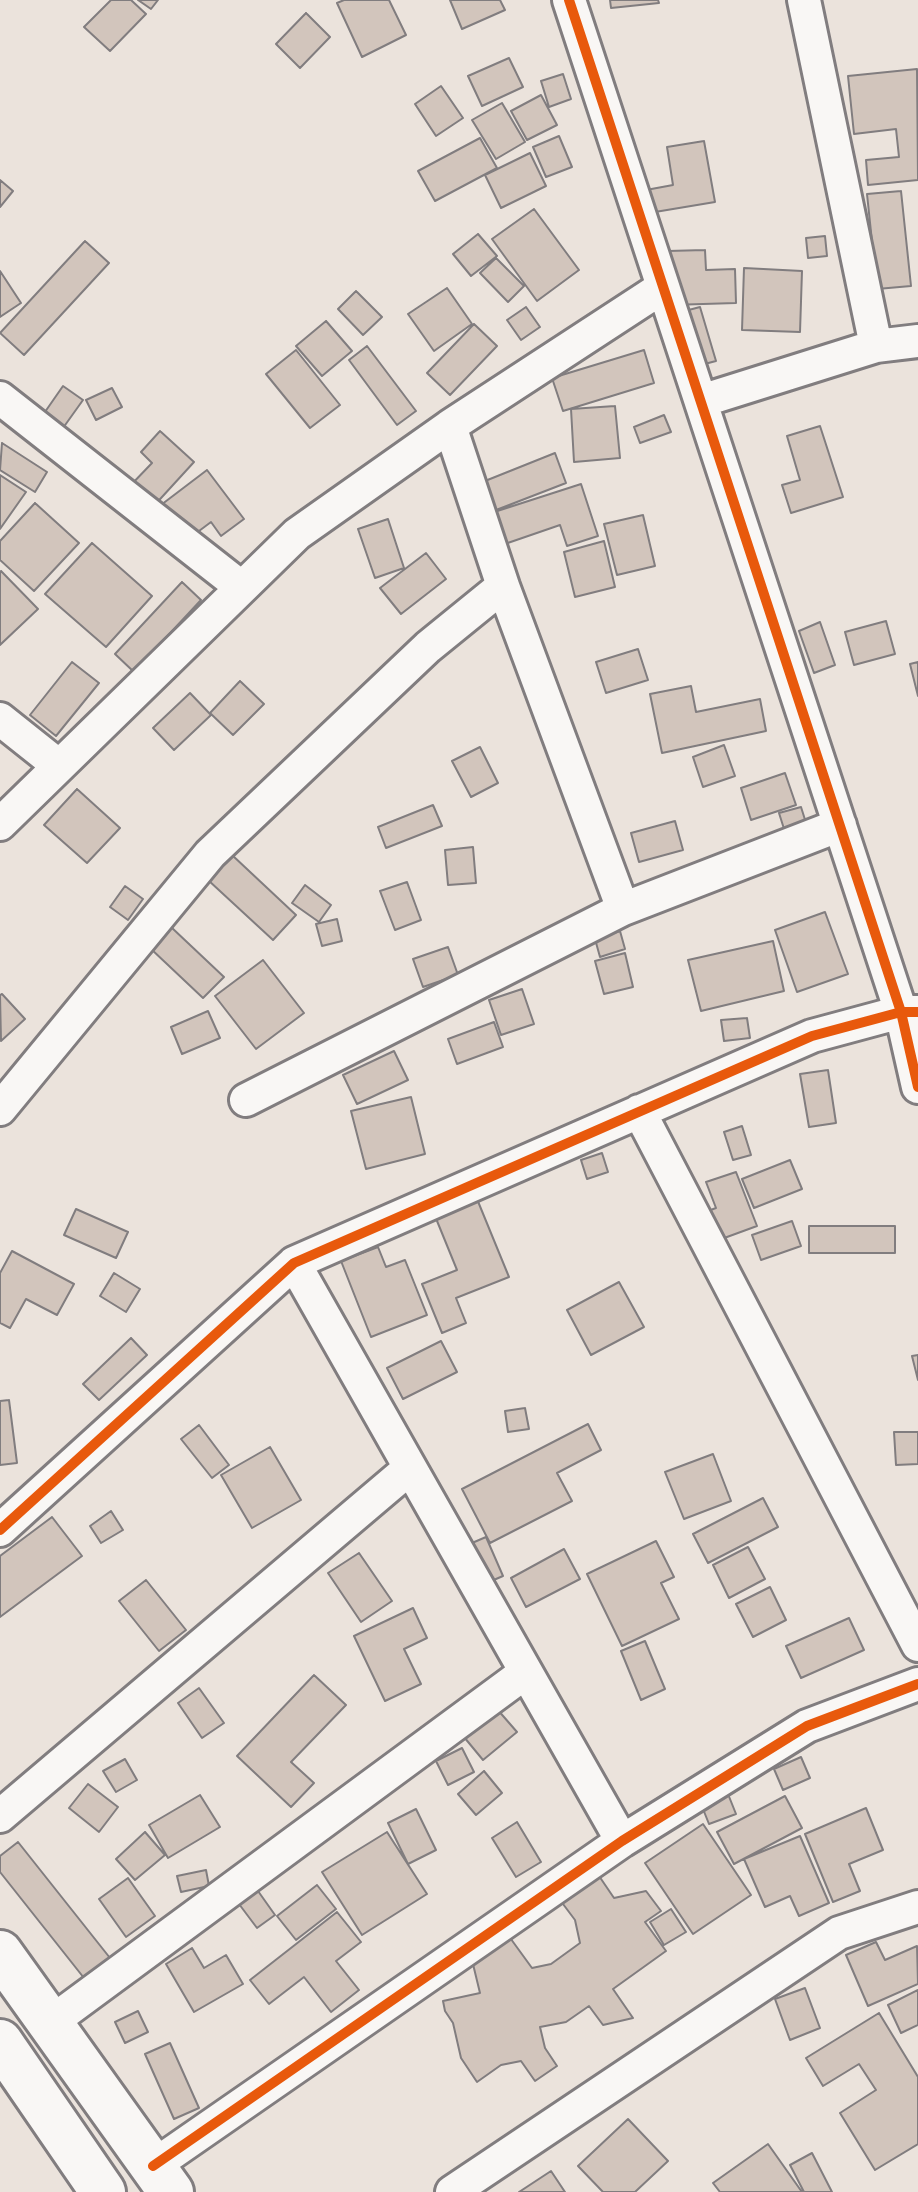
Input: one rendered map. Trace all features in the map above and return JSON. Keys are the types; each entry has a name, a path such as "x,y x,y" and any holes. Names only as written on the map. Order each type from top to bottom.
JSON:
{"main road":[{"path":"0,1953 162,2179"},
{"path":"0,2042 94,2189"}],"street":[{"path":"569,0 840,825 910,1012 918,1087"},
{"path":"804,0 876,346"},
{"path":"0,824 297,534 450,426 663,287"},
{"path":"701,401 876,346 918,341"},
{"path":"0,398 241,587"},
{"path":"450,426 503,586 623,909"},
{"path":"0,1109 210,854 428,647 503,586"},
{"path":"0,719 59,766"},
{"path":"246,1100 623,909 840,825"},
{"path":"0,1530 294,1263 812,1036 910,1012"},
{"path":"639,1111 918,1645"},
{"path":"294,1263 622,1841"},
{"path":"0,1816 410,1468"},
{"path":"50,2023 526,1672"},
{"path":"162,2179 622,1841 807,1726 918,1684"},
{"path":"452,2192 839,1933 918,1907"}],"building":[{"path":"111,0 131,0 146,14 110,51 84,27"},
{"path":"138,0 158,0 151,9"},
{"path":"344,0 389,0 406,35 362,57 337,3"},
{"path":"450,0 500,0 505,10 462,29"},
{"path":"610,0 658,0 659,3 611,8"},
{"path":"306,13 330,37 300,68 276,44"},
{"path":"509,58 523,87 482,106 468,76"},
{"path":"917,69 918,180 868,185 866,160 899,157 896,129 854,134 848,76"},
{"path":"563,74 571,99 549,107 541,81"},
{"path":"441,86 463,118 436,136 415,104"},
{"path":"541,95 557,125 527,140 511,111"},
{"path":"502,103 525,142 496,159 472,120"},
{"path":"559,136 572,167 546,177 533,147"},
{"path":"480,138 497,168 435,201 418,171"},
{"path":"704,141 715,202 649,213 646,190 673,185 667,147"},
{"path":"530,153 546,186 501,208 485,175"},
{"path":"0,180 13,191 0,207"},
{"path":"901,191 911,286 877,289 867,194"},
{"path":"534,209 579,270 537,301 492,239"},
{"path":"478,234 497,256 471,276 453,254"},
{"path":"825,236 827,256 808,258 806,238"},
{"path":"85,241 109,263 24,355 0,333"},
{"path":"705,250 706,270 735,269 736,303 670,305 668,251"},
{"path":"496,258 524,286 508,302 480,273"},
{"path":"744,268 802,271 800,332 742,330"},
{"path":"0,271 21,303 0,317"},
{"path":"447,288 472,324 434,351 408,314"},
{"path":"356,291 382,317 363,335 338,309"},
{"path":"526,307 540,327 521,340 507,320"},
{"path":"700,307 716,361 697,366 681,312"},
{"path":"326,321 352,351 322,376 296,346"},
{"path":"474,324 497,346 450,395 427,373"},
{"path":"367,346 416,411 397,425 349,360"},
{"path":"296,350 340,405 310,428 266,374"},
{"path":"644,350 654,383 563,411 552,378"},
{"path":"63,386 83,400 58,435 38,422"},
{"path":"112,388 122,407 96,420 86,400"},
{"path":"615,406 620,458 574,462 571,409"},
{"path":"664,415 671,432 640,443 634,427"},
{"path":"820,426 843,497 791,513 782,485 800,480 787,436"},
{"path":"160,431 194,462 151,509 128,488 152,463 141,452"},
{"path":"2,443 47,472 35,492 0,470"},
{"path":"555,453 566,483 491,512 480,483"},
{"path":"207,470 244,519 221,536 211,522 183,543 157,508"},
{"path":"0,475 26,492 0,529"},
{"path":"581,484 598,536 567,546 560,525 499,546 488,514"},
{"path":"35,503 79,543 34,591 0,560 0,541"},
{"path":"643,515 655,566 617,575 604,524"},
{"path":"388,519 404,568 375,578 358,529"},
{"path":"604,541 615,587 575,597 564,552"},
{"path":"92,543 152,596 106,647 45,594"},
{"path":"426,553 446,579 401,614 380,588"},
{"path":"0,573 38,609 0,645"},
{"path":"182,582 201,600 134,672 115,654"},
{"path":"886,621 895,654 854,665 845,632"},
{"path":"820,622 835,665 814,673 799,631"},
{"path":"638,649 648,680 606,693 596,662"},
{"path":"72,662 99,683 56,736 30,715"},
{"path":"918,662 918,696 910,664"},
{"path":"240,681 264,704 233,735 210,713"},
{"path":"691,686 696,712 760,699 766,731 662,753 650,694"},
{"path":"190,693 211,715 174,750 153,728"},
{"path":"724,745 735,776 703,787 693,757"},
{"path":"480,747 498,783 471,797 452,761"},
{"path":"785,773 796,805 751,820 741,788"},
{"path":"77,789 120,828 87,863 44,825"},
{"path":"433,805 442,826 386,848 378,827"},
{"path":"801,807 807,826 785,832 779,813"},
{"path":"675,821 683,850 639,862 631,833"},
{"path":"473,847 476,883 448,885 445,850"},
{"path":"232,855 296,915 273,940 208,880"},
{"path":"407,882 421,920 395,930 380,891"},
{"path":"305,885 331,905 319,922 292,903"},
{"path":"125,886 143,899 128,920 110,907"},
{"path":"825,912 848,974 797,992 775,930"},
{"path":"337,919 342,941 322,946 316,924"},
{"path":"171,927 224,977 203,998 150,948"},
{"path":"620,931 625,949 600,957 595,939"},
{"path":"773,941 784,991 701,1011 688,960"},
{"path":"448,947 458,975 423,987 413,959"},
{"path":"625,953 633,987 604,994 595,961"},
{"path":"263,960 304,1013 256,1049 215,996"},
{"path":"522,989 534,1024 501,1035 489,1000"},
{"path":"0,995 25,1019 1,1041"},
{"path":"208,1011 220,1038 182,1054 171,1027"},
{"path":"747,1018 750,1038 724,1041 721,1020"},
{"path":"494,1022 503,1047 457,1064 448,1039"},
{"path":"394,1051 408,1080 357,1104 343,1075"},
{"path":"828,1070 836,1123 809,1127 800,1074"},
{"path":"411,1097 425,1154 366,1169 351,1111"},
{"path":"742,1126 751,1155 733,1160 724,1132"},
{"path":"602,1153 608,1172 587,1179 581,1160"},
{"path":"790,1160 802,1189 754,1208 742,1179"},
{"path":"736,1172 757,1226 697,1248 686,1219 716,1208 706,1182"},
{"path":"477,1199 509,1277 456,1298 466,1323 442,1333 422,1284 457,1270 435,1216"},
{"path":"76,1209 128,1232 116,1258 64,1235"},
{"path":"792,1221 801,1246 761,1260 752,1235"},
{"path":"809,1226 895,1226 895,1253 809,1253"},
{"path":"378,1247 386,1267 405,1260 427,1315 371,1337 341,1261"},
{"path":"12,1251 74,1284 57,1315 26,1299 10,1328 0,1323 0,1273"},
{"path":"114,1273 140,1289 126,1312 100,1296"},
{"path":"619,1282 644,1327 591,1355 567,1310"},
{"path":"131,1338 147,1355 99,1400 83,1384"},
{"path":"441,1341 457,1372 403,1399 387,1368"},
{"path":"918,1355 918,1380 912,1356"},
{"path":"9,1400 17,1463 0,1465 0,1401"},
{"path":"525,1408 529,1429 508,1432 505,1411"},
{"path":"588,1424 601,1450 557,1473 572,1501 490,1543 462,1489"},
{"path":"199,1425 229,1465 212,1478 181,1439"},
{"path":"894,1432 918,1432 918,1464 896,1465"},
{"path":"270,1447 301,1500 252,1528 221,1475"},
{"path":"713,1454 731,1501 684,1519 665,1472"},
{"path":"763,1498 778,1527 708,1563 693,1534"},
{"path":"111,1511 123,1530 101,1543 90,1526"},
{"path":"52,1517 82,1556 0,1617 0,1556"},
{"path":"486,1537 503,1576 482,1585 465,1546"},
{"path":"656,1541 674,1577 661,1583 679,1619 622,1646 587,1574"},
{"path":"748,1547 765,1579 729,1598 713,1565"},
{"path":"564,1549 580,1579 526,1607 511,1578"},
{"path":"359,1553 392,1601 361,1622 328,1573"},
{"path":"146,1580 186,1630 159,1651 119,1601"},
{"path":"770,1587 786,1620 753,1637 736,1604"},
{"path":"413,1608 427,1638 404,1649 421,1684 385,1701 354,1636"},
{"path":"849,1618 864,1650 801,1678 786,1646"},
{"path":"645,1641 665,1689 641,1700 621,1651"},
{"path":"314,1675 346,1705 291,1762 314,1783 291,1807 237,1756"},
{"path":"199,1688 224,1723 202,1738 178,1703"},
{"path":"497,1709 517,1732 483,1760 464,1737"},
{"path":"462,1748 474,1772 448,1785 436,1761"},
{"path":"801,1757 810,1778 783,1790 774,1769"},
{"path":"125,1759 137,1780 116,1792 103,1771"},
{"path":"484,1771 502,1793 476,1815 458,1794"},
{"path":"88,1784 118,1807 99,1832 69,1808"},
{"path":"728,1794 736,1814 709,1824 701,1804"},
{"path":"200,1795 220,1827 168,1858 149,1825"},
{"path":"785,1796 802,1828 734,1864 717,1832"},
{"path":"866,1808 883,1850 849,1864 860,1891 833,1902 805,1834"},
{"path":"416,1809 436,1850 408,1864 388,1823"},
{"path":"517,1822 541,1862 516,1877 492,1838"},
{"path":"703,1824 751,1895 693,1934 645,1863"},
{"path":"145,1832 165,1855 135,1880 116,1859"},
{"path":"387,1832 427,1894 362,1935 322,1872"},
{"path":"800,1836 829,1903 799,1916 790,1896 765,1907 744,1859"},
{"path":"18,1842 110,1958 84,1978 0,1872 0,1856"},
{"path":"206,1870 209,1886 181,1892 177,1876"},
{"path":"597,1873 614,1898 646,1891 661,1911 645,1922 666,1951 613,1989 633,2018 603,2025 589,2006 566,2022 540,2027 545,2048 557,2066 535,2081 521,2061 501,2065 477,2082 461,2058 453,2023 443,2001 480,1993 472,1960 508,1935 532,1968 551,1964 580,1943 575,1920 560,1900"},
{"path":"128,1878 155,1916 126,1937 99,1899"},
{"path":"317,1885 336,1909 296,1940 277,1916"},
{"path":"258,1891 275,1915 257,1928 239,1904"},
{"path":"671,1909 686,1932 664,1945 650,1922"},
{"path":"337,1912 361,1942 336,1961 359,1990 331,2012 304,1977 269,2004 250,1980"},
{"path":"876,1942 885,1960 917,1946 918,1984 868,2006 846,1955"},
{"path":"192,1948 204,1968 226,1955 243,1984 194,2012 166,1964"},
{"path":"805,1988 820,2028 790,2040 775,1999"},
{"path":"918,1990 918,2025 901,2033 888,2005"},
{"path":"138,2011 148,2032 125,2043 115,2022"},
{"path":"879,2013 918,2077 918,2144 875,2170 840,2113 876,2090 859,2064 823,2086 806,2058"},
{"path":"170,2043 199,2108 174,2119 145,2054"},
{"path":"628,2119 668,2161 635,2192 603,2192 578,2166"},
{"path":"768,2144 802,2192 720,2192 713,2183"},
{"path":"812,2153 832,2192 804,2192 790,2165"},
{"path":"551,2171 565,2192 519,2192"}],"cycle path":[{"path":"569,0 901,1012 918,1087"},
{"path":"0,1530 294,1263 812,1036 901,1012 918,1012"},
{"path":"153,2166 622,1841 807,1726 918,1684"}]}
